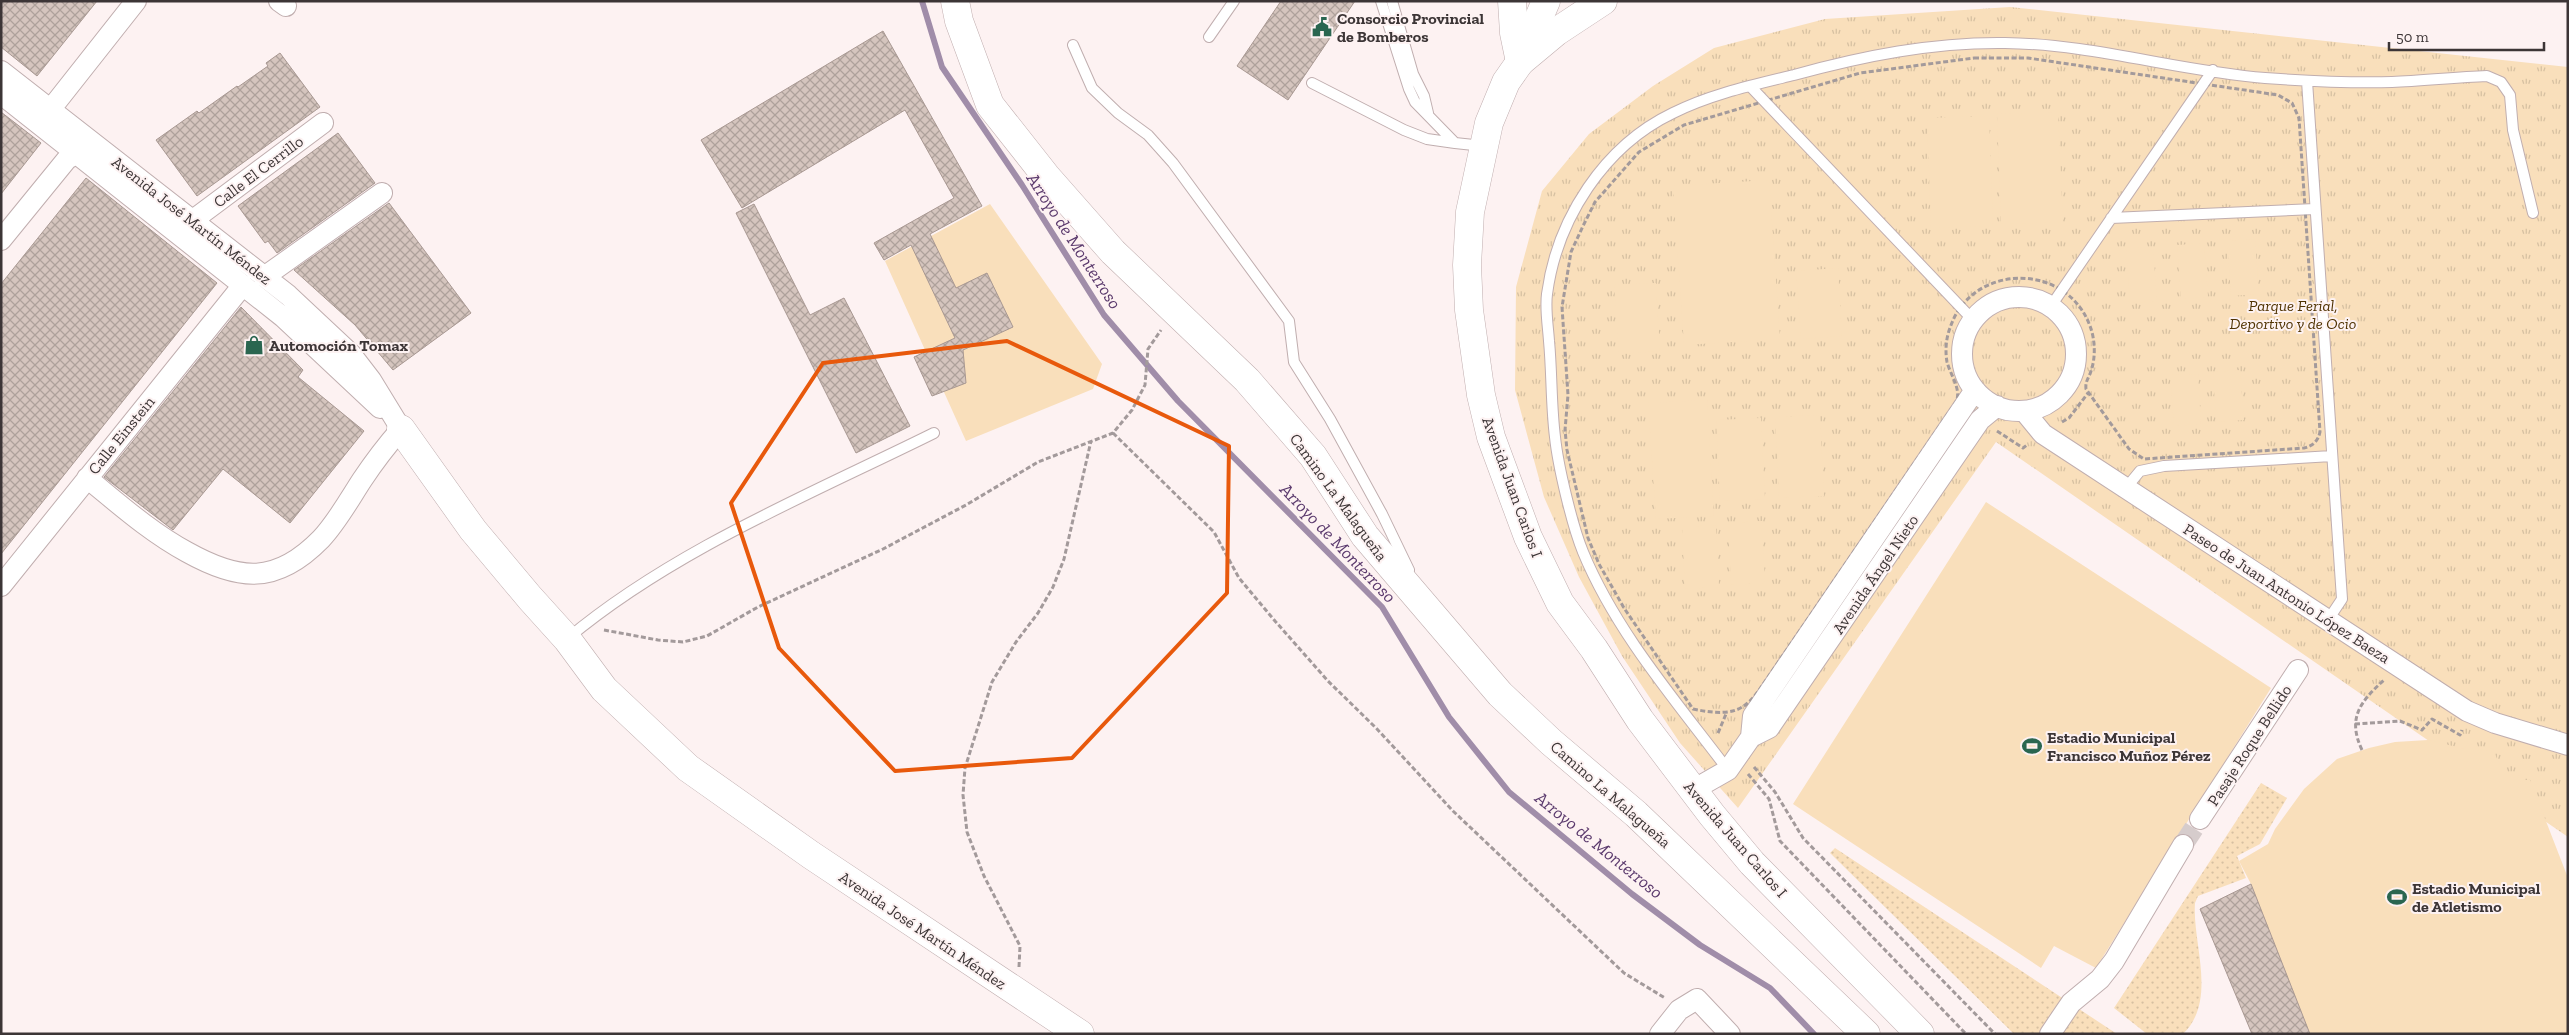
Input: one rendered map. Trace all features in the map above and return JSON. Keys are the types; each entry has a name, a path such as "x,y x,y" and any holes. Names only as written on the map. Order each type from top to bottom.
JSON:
{"main road":[{"name":"Camino La Malagueña","path":"955,1 959,21 990,105 1046,176 1112,252 1247,380 1313,456 1364,536 1500,694 1551,742 1636,814 1866,1034"},
{"path":"1512,1 1514,33 1520,62"},
{"path":"1520,62 1546,1"},
{"path":"1520,62 1556,32 1603,1"},
{"name":"Avenida Juan Carlos I","path":"1520,62 1517,84 1489,147 1482,277 1490,348 1501,407 1534,511 1576,601 1594,649 1640,720 1752,863 1920,1034"},
{"name":"Avenida José Martín Méndez","path":"401,428 473,530 530,598 575,632 768,823 819,860 1080,1034"}],"street":[{"path":"50,110 136,1"},
{"name":"Avenida José Martín Méndez","path":"1,71 193,220 330,333 351,354 371,380 401,428"},
{"name":"Avenida José Martín Méndez","path":"1,94 24,99 41,112 50,110"},
{"name":"Avenida José Martín Méndez","path":"1,94 243,285 317,348 401,428"},
{"name":"Calle El Cerrillo","path":"193,220 323,123"},
{"path":"1,240 66,159 78,153"},
{"path":"264,277 382,193"},
{"name":"Avenida José Martín Méndez","path":"243,285 252,282 260,286 300,319 330,333"},
{"name":"Calle Einstein","path":"1,586 243,285"},
{"path":"2028,297 2051,306 2065,319 2074,336 2076,349 2075,368 2067,386 2059,396 2037,408 2024,411 1997,406 1975,390 1968,379 1962,355 1967,331 1967,313 2003,299 2028,297"},
{"name":"Avenida Ángel Nieto","path":"1738,754 1753,716 1975,390"},
{"name":"Avenida Ángel Nieto","path":"1693,790 1769,728 1980,420 1997,406"},
{"name":"Paseo de Juan Antonio López Baeza","path":"2024,411 2044,434 2470,712 2495,723 2568,745"},
{"path":"87,478 158,536 212,566 236,574 263,573 287,564 321,539 384,448 401,428"},
{"name":"Pasaje Roque Bellido","path":"2200,819 2298,670"},
{"path":"2050,1034 2071,1003 2100,979 2114,961 2183,845"},
{"path":"1660,1034 1679,1010 1697,999 1730,1034"}],"lane":[{"path":"1209,37 1234,1"},
{"path":"1381,1 1408,90 1415,102 1456,143"},
{"path":"1392,1 1428,113"},
{"path":"1738,754 1637,648 1605,594 1582,550 1554,438 1546,298 1554,255 1571,214 1592,182 1618,150 1647,127 1674,112 1716,95 1856,58 1942,45 2008,43 2077,49 2258,77 2307,81 2390,82 2479,76 2494,78 2507,88 2510,95 2513,130 2533,213"},
{"path":"1073,45 1092,88 1118,113 1148,135 1173,163 1289,321 1294,362 1330,419 1382,514 1409,570 1403,582"},
{"path":"2051,306 2213,70"},
{"path":"2307,81 2310,209 2327,456 2342,599 2328,620"},
{"path":"1312,83 1404,130 1427,139 1489,147"},
{"path":"1750,86 1967,313"},
{"path":"2111,218 2310,209"},
{"path":"575,632 621,599 710,544 934,433"},
{"path":"2126,488 2140,471 2164,466 2327,456"}],"path":[{"path":"1699,716 1624,608 1588,538 1567,450 1565,430 1568,395 1562,307 1571,252 1595,202 1639,152 1684,125 1763,100 1860,73 1974,58 2028,58 2278,95 2292,103 2299,118 2310,209 2320,432 2327,456"},
{"path":"1693,709 1717,714 1735,713 1753,699 1956,402 1958,392 1950,375 1946,344 1949,329 1967,313 1975,292 2003,279 2018,276 2033,278 2062,290 2083,312 2093,341 2094,356 2091,372 2086,380 2086,389 2136,455 2153,460 2304,448 2315,443 2320,432"},
{"path":"575,632 683,642 707,636 758,607 882,549 958,510 1038,462 1113,432 1132,410 1145,384 1148,349 1161,330 1177,313"},
{"path":"1113,432 1214,532 1240,578 1275,621 1328,681 1377,729 1453,811 1624,973 1658,993 1679,1010"},
{"path":"1010,988 1021,963 1020,946 984,876 967,832 963,795 965,768 992,682 1016,642 1043,604 1064,559 1091,441"},
{"path":"2362,750 2355,735 2354,724 2366,698 2399,666"},
{"path":"2354,724 2400,721 2422,730 2432,719 2460,735 2470,712"},
{"path":"1712,731 1718,738 1719,729 1726,713"},
{"path":"1738,754 1769,799 1780,841 1966,1034"},
{"path":"1738,754 1775,792 1803,838 1995,1034"}],"highlighted area":[{"path":"1007,341 1229,446 1227,593 1072,758 895,771 779,648 731,503 823,363"}],"green space":[{"name":"Parque Ferial, Deportivo y de Ocio","path":"2010,7 2568,67 2568,837 1996,442 1738,808 1680,743 1622,656 1579,577 1544,497 1515,390 1516,287 1542,191 1589,134 1653,86 1714,48 1825,19"},
{"path":"2058,112 2063,222 2001,224 1997,114"},
{"path":"1989,116 1993,226 1931,228 1927,118"},
{"path":"1769,180 1780,339 1684,345 1673,186"},
{"path":"990,204 1102,364 1093,389 966,441 885,261"},
{"path":"2255,239 2259,294 2231,296 2227,241"},
{"path":"2204,243 2208,297 2181,299 2177,245"},
{"path":"2153,247 2157,301 2130,303 2126,248"},
{"path":"1838,268 1842,336 1801,339 1796,271"},
{"path":"1656,283 1660,351 1619,354 1614,285"},
{"path":"2240,370 2244,420 2216,422 2213,372"},
{"path":"2198,374 2201,424 2174,426 2170,375"},
{"path":"1707,400 1714,516 1656,519 1648,403"},
{"path":"1820,415 1824,496 1779,498 1775,417"},
{"path":"1761,418 1765,499 1720,501 1716,420"},
{"name":"Estadio Municipal Francisco Muñoz Pérez","path":"1986,502 2271,688 2096,968 2054,946 2041,968 1793,804"},
{"path":"1762,521 1765,583 1731,585 1728,523"},
{"path":"1716,525 1719,587 1685,589 1682,527"},
{"name":"Estadio Municipal de Atletismo","path":"2428,740 2465,749 2468,743 2495,754 2504,770 2510,774 2520,775 2524,780 2530,780 2568,878 2568,1034 2252,1034 2251,884 2239,861 2268,844 2275,829 2304,789 2337,759 2369,748 2395,742"},
{"path":"2261,783 2287,798 2260,844 2237,856 2246,878 2198,896 2195,903 2201,988 2199,1005 2193,1020 2183,1034 2147,1034 2114,1008"},
{"path":"1835,848 2117,1034 2014,1034 1830,853"}],"building":[{"path":"1,1 97,1 37,76 1,47"},
{"path":"1281,1 1355,1 1288,100 1237,66"},
{"path":"883,31 982,206 930,234 956,288 987,273 1013,327 963,350 966,383 932,396 914,357 955,338 911,245 884,260 874,243 954,198 905,110 742,208 701,140"},
{"path":"280,53 320,107 197,196 156,140 197,111 199,113 268,66 266,63"},
{"path":"1,112 41,143 1,194"},
{"path":"338,133 375,183 277,253 268,241 265,243 238,206"},
{"path":"86,178 217,283 1,554 1,284"},
{"path":"389,203 471,313 393,370 355,325 294,270"},
{"path":"754,204 810,315 844,298 910,426 856,453 736,213"},
{"path":"241,307 303,370 298,377 364,431 290,523 223,469 173,530 104,477"},
{"path":"2251,884 2310,1034 2252,1034 2200,909"}],"waterway":[{"name":"Arroyo de Monterroso","path":"922,1 942,67 1022,185 1104,315 1178,401 1382,607 1449,717 1509,792 1632,894 1700,945 1770,988 1814,1034"}],"tunnel":[{"path":"2183,845 2200,819"}],"place":[{"name":"Consorcio Provincial de Bomberos","path":"1322,27"},
{"name":"Automoción Tomax","path":"254,345"},
{"name":"Estadio Municipal Francisco Muñoz Pérez","path":"2032,746"},
{"name":"Estadio Municipal de Atletismo","path":"2397,897"}]}
